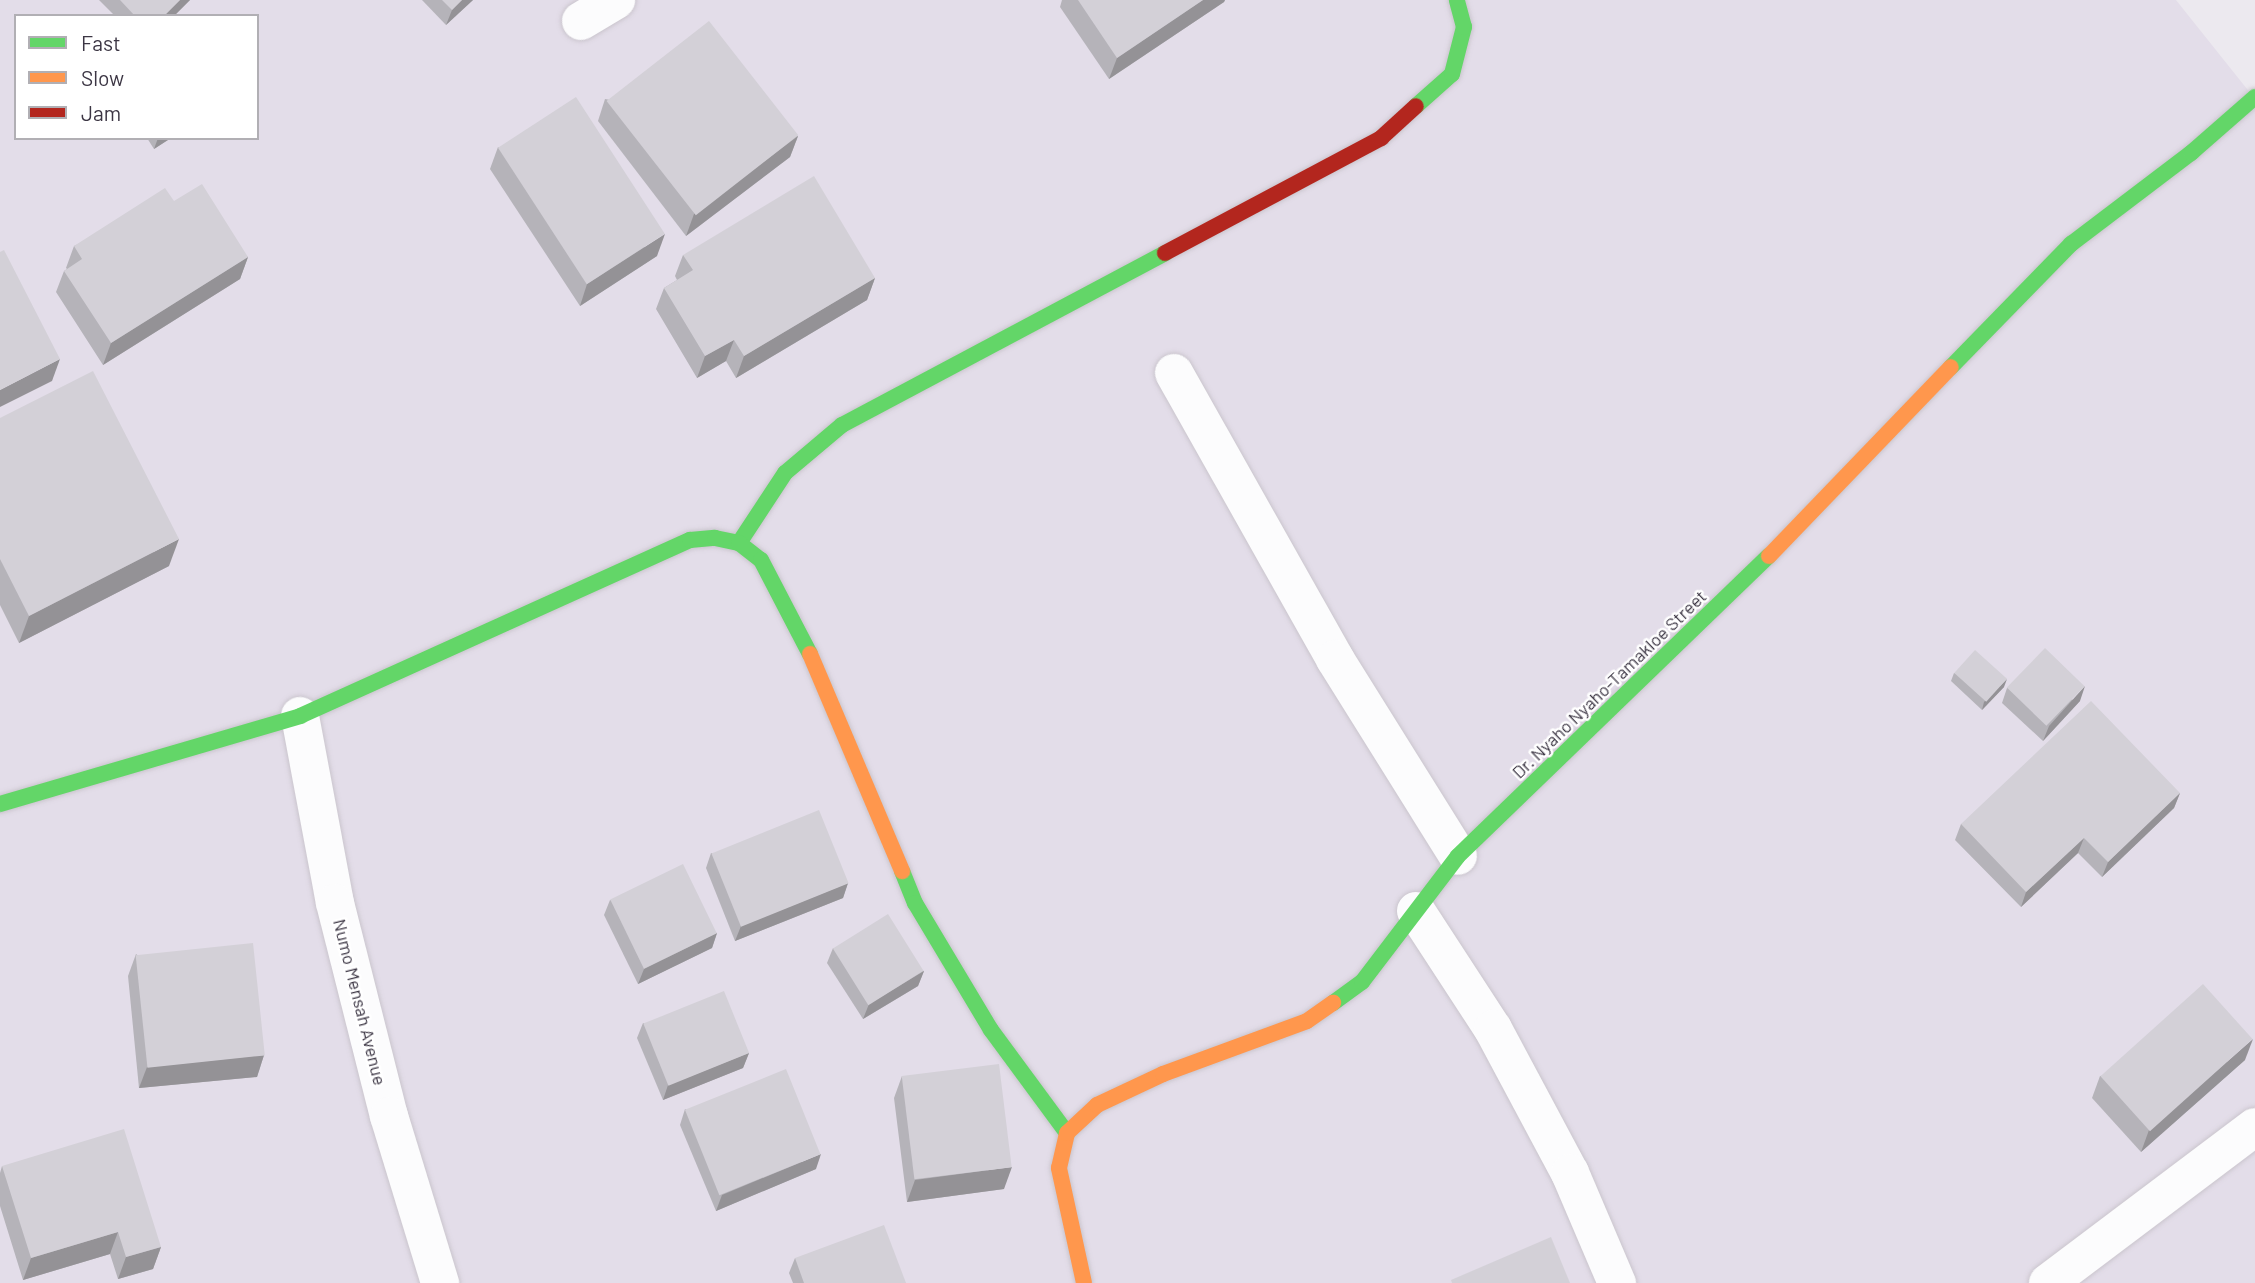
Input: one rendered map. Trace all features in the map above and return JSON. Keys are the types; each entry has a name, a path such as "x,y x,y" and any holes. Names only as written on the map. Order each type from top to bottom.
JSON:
{"street":[{"path":"581,21 616,0"},
{"path":"738,543 785,473 842,425 1381,138 1452,74 1464,27 1457,0"},
{"name":"Dr. Nyaho Nyaho-Tamakloe Street","path":"1068,1133 1097,1105 1307,1021 1362,982 1458,856 1746,579 2071,244 2191,153 2255,97"},
{"path":"1174,373 1335,659 1458,856"},
{"path":"0,804 300,716 690,540 715,538 738,543 761,560 803,636 915,903 991,1030 1068,1133 1059,1168 1066,1214 1084,1283"},
{"name":"Numo Mensah Avenue","path":"300,716 335,903 388,1116 440,1283"},
{"path":"1416,911 1493,1029 1570,1173 1617,1283"},
{"path":"2048,1283 2255,1127"}],"shaded area":[{"path":"0,0 2176,0 2255,99 2255,1283 0,1283"}],"building":[{"path":"120,0 180,0 166,14 133,14"},
{"path":"442,0 462,0 452,10"},
{"path":"1078,0 1203,0 1117,58"},
{"path":"709,21 798,135 696,215 607,101"},
{"path":"576,97 665,234 587,284 498,148"},
{"path":"814,176 875,278 744,356 734,340 705,356 664,288 693,270 683,255"},
{"path":"202,184 248,257 111,343 64,271 82,259 74,246 165,188 174,201"},
{"path":"4,250 60,359 0,390 0,252"},
{"path":"93,371 179,539 29,616 0,559 0,418"},
{"path":"2045,648 2085,686 2046,726 2007,688"},
{"path":"1975,650 2007,679 1986,702 1954,673"},
{"path":"2091,701 2180,793 2108,862 2084,838 2026,892 1961,824"},
{"path":"819,810 849,883 741,927 711,853"},
{"path":"683,864 717,933 644,969 610,900"},
{"path":"888,914 924,971 868,1005 833,948"},
{"path":"253,943 265,1055 147,1068 136,955"},
{"path":"2203,984 2253,1039 2150,1131 2100,1076"},
{"path":"724,991 749,1053 668,1086 643,1024"},
{"path":"999,1064 1012,1167 914,1179 902,1076"},
{"path":"786,1069 820,1154 719,1195 685,1110"},
{"path":"124,1129 161,1247 126,1257 118,1232 31,1258 2,1166"},
{"path":"884,1225 906,1283 804,1283 795,1258"},
{"path":"1551,1237 1570,1283 1452,1283 1451,1280"}],"traffic: fast":[{"path":"1416,106 1452,74 1464,27 1457,0"},
{"path":"1951,367 2071,244 2191,153 2255,97"},
{"path":"739,543 785,473 842,425 1165,253"},
{"path":"0,804 300,716 690,540 715,538 739,543 761,560 810,654"},
{"path":"1333,1003 1362,982 1458,856 1769,556"},
{"path":"902,871 915,903 991,1030 1067,1133"}],"traffic: slow":[{"path":"1769,556 1951,367"},
{"path":"810,654 902,871"},
{"path":"1084,1283 1059,1168 1067,1133 1097,1105 1163,1074 1307,1021 1333,1003"}],"traffic: jam":[{"path":"1165,253 1381,138 1416,106"}]}
